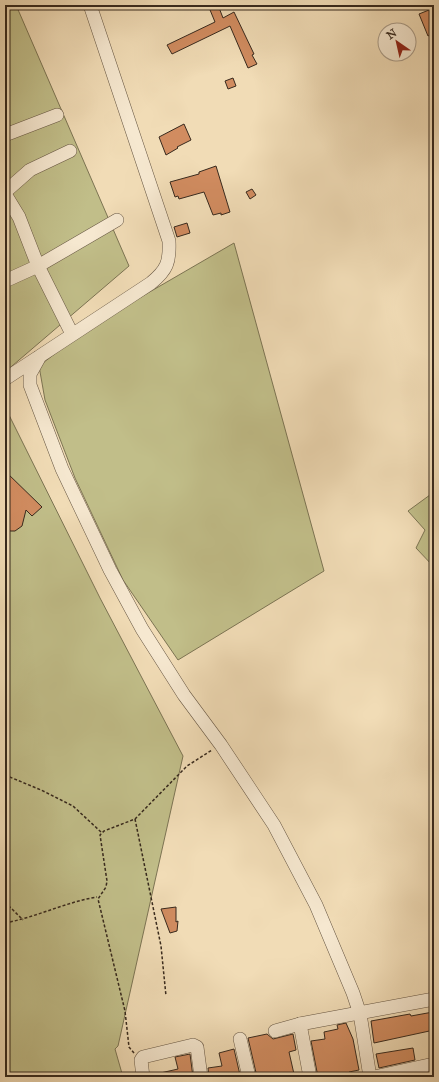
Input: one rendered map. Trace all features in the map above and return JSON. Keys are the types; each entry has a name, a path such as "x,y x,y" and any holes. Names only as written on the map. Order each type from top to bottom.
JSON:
{"street":[{"path":"5,379 150,283 162,274 170,256 169,240 90,5"},
{"path":"5,135 57,115"},
{"path":"70,152 30,170 5,193 19,217 38,266 72,334"},
{"path":"5,281 38,266 117,220"},
{"path":"40,356 30,374 30,385 65,476 110,570 142,629 184,695 221,745 270,819 290,854 330,936 360,1014 370,1077"},
{"path":"275,1031 300,1024 434,999"},
{"path":"300,1024 310,1077"},
{"path":"240,1039 249,1077"},
{"path":"143,1077 141,1060 146,1056 192,1045 196,1047 201,1077"},
{"path":"374,1077 428,1065 434,1066"}],"path":[{"path":"101,832 135,819 187,766 221,745"},
{"path":"5,775 41,790 73,806 101,832"},
{"path":"135,819 161,946 166,996"},
{"path":"5,924 23,920 77,900 98,897 106,887 107,881 100,837 101,832"},
{"path":"98,897 125,1011 129,1047 141,1060"},
{"path":"5,902 23,920"}],"shaded area":[{"path":"5,5 16,5 129,266 5,372"},
{"path":"234,243 324,571 178,660 123,580 75,478 45,400 39,366 91,326"},
{"path":"5,407 100,598 183,756 118,1046 115,1049 123,1077 5,1077"},
{"path":"434,492 434,567 416,548 425,530 408,511"}],"building":[{"path":"208,5 218,5 223,18 234,12 254,54 252,55 257,64 248,68 230,26 172,54 167,45 215,22"},
{"path":"434,8 434,33 428,36 419,14"},
{"path":"233,78 236,86 228,89 225,81"},
{"path":"184,124 191,140 177,147 178,148 166,155 159,137"},
{"path":"216,166 230,212 221,215 221,213 213,215 204,192 179,199 178,196 175,197 170,182 199,174 199,172"},
{"path":"252,189 256,195 250,199 246,192"},
{"path":"187,223 190,233 177,237 174,227"},
{"path":"5,471 42,507 32,516 26,510 22,526 15,531 10,531 5,525 5,518 8,513 5,510 5,502 10,497 5,492"},
{"path":"176,907 176,922 178,921 177,931 170,933 161,909"},
{"path":"433,1012 434,1030 374,1043 371,1021 410,1014 411,1016"},
{"path":"346,1023 353,1039 359,1070 349,1072 350,1077 318,1077 311,1041 325,1039 324,1032 338,1029 337,1025"},
{"path":"267,1034 273,1039 293,1034 296,1050 289,1052 294,1074 286,1077 257,1077 248,1038"},
{"path":"413,1048 415,1060 379,1068 376,1054"},
{"path":"234,1049 240,1075 231,1077 209,1077 208,1068 222,1066 219,1053"},
{"path":"190,1054 193,1077 157,1077 156,1074 178,1069 175,1057"}]}
